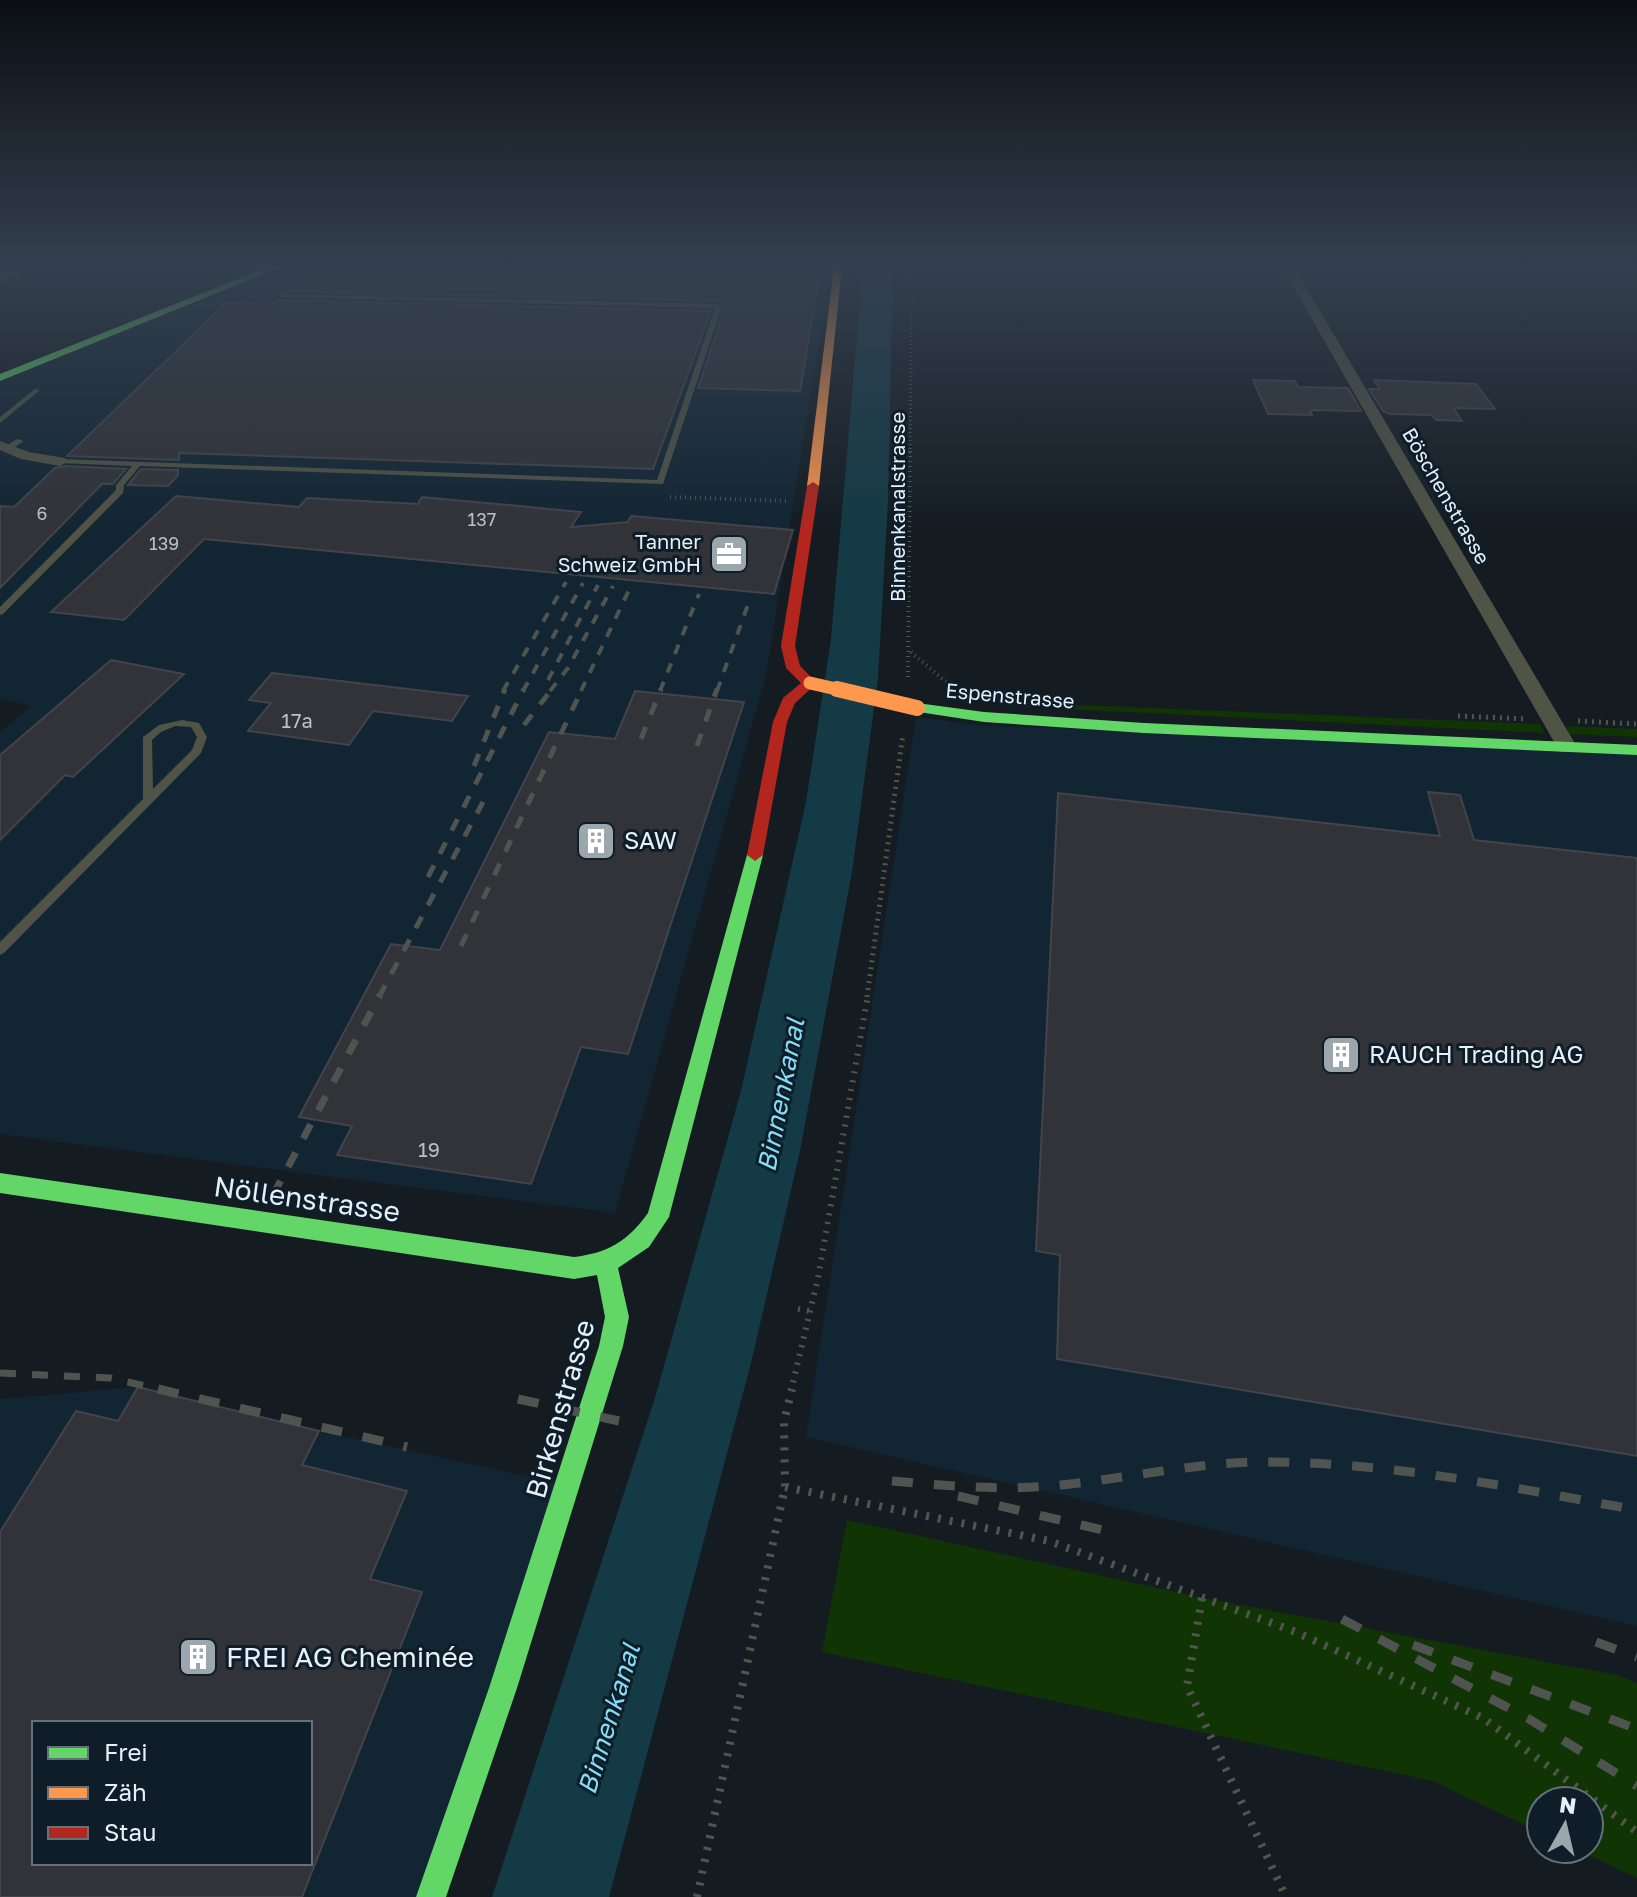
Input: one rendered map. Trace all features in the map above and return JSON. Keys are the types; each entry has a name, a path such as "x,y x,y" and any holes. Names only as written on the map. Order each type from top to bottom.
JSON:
{"street":[{"path":"0,378 56,356"},
{"path":"606,1264 626,1256 642,1244 658,1217 751,876 780,722 802,677 789,660 788,646 812,502 828,356"},
{"name":"Böschenstrasse","path":"1339,356 1567,747"},
{"path":"9,445 26,456 60,461"},
{"name":"Espenstrasse","path":"802,677 910,713 1637,750"},
{"name":"Nöllenstrasse","path":"0,1183 574,1268 606,1264"},
{"name":"Birkenstrasse","path":"431,1897 503,1688 611,1346 617,1317 606,1264"}],"lane":[{"path":"60,461 660,482 702,356"},
{"path":"0,421 37,390"},
{"path":"0,612 120,491 120,485 138,464"},
{"path":"0,950 197,751 202,737 195,725 183,722 168,724 147,739 148,798"}],"path":[{"name":"Binnenkanalstrasse","path":"912,356 911,652 945,681 983,697 984,717"},
{"path":"660,482 659,490 672,497 812,502"},
{"path":"697,1897 785,1487 784,1421 810,1311 873,964 910,713"},
{"path":"798,1309 810,1311"},
{"path":"785,1487 1049,1541 1296,1632 1483,1718 1637,1832"},
{"path":"1202,1598 1187,1686 1286,1897"}],"shaded area":[{"path":"60,356 816,356 766,676 615,1213 0,1134 0,732 31,706 0,699 0,379"},
{"path":"916,717 977,725 1637,750 1637,1626 806,1437"},
{"name":"FREI AG Cheminée","path":"138,1387 319,1431 567,1485 431,1897 0,1897 0,1399"}],"green space":[{"path":"1005,702 1541,724 1544,733 1007,706"},
{"path":"1566,726 1637,729 1637,737 1569,734"},
{"path":"847,1520 1203,1598 1617,1675 1637,1683 1637,1878 1605,1863 1605,1785 1525,1785 1525,1825 1433,1781 822,1652"}],"water":[{"name":"Binnenkanal","path":"855,356 891,356 888,501 878,678 852,872 800,1151 751,1363 609,1897 492,1897 655,1398 741,1091 806,802 831,639"}],"building":[{"path":"171,356 695,356 653,469 179,453 179,460 67,456"},
{"path":"709,356 806,356 800,391 698,388"},
{"path":"1253,380 1295,381 1298,387 1348,388 1361,411 1310,410 1312,415 1268,414"},
{"path":"1374,380 1476,384 1495,409 1453,408 1462,421 1436,420 1432,415 1390,414 1383,411 1369,389 1380,389"},
{"path":"55,468 126,469 113,484 102,484 0,588 0,506 14,507"},
{"path":"141,469 178,470 178,475 168,486 128,485"},
{"path":"176,496 299,507 307,498 418,504 422,497 581,512 571,527 628,522 631,516 793,530 774,594 204,539 124,620 51,612"},
{"path":"111,660 184,674 73,777 65,775 0,840 0,755"},
{"path":"272,673 468,696 452,721 373,711 349,745 248,731 271,703 249,700"},
{"name":"SAW","path":"635,691 744,702 628,1054 581,1047 531,1184 337,1155 352,1126 299,1117 391,944 440,950 549,732 615,739"},
{"name":"RAUCH Trading AG","path":"1428,792 1460,795 1474,840 1637,858 1637,1456 1057,1359 1060,1255 1036,1251 1058,793 1440,836"},
{"name":"FREI AG Cheminée","path":"138,1387 319,1431 302,1465 407,1491 370,1579 422,1592 302,1897 0,1897 0,1532 76,1411 118,1421"}],"railway":[{"path":"503,691 566,582"},
{"path":"523,691 583,583"},
{"path":"548,680 598,585"},
{"path":"550,691 568,668 613,586"},
{"path":"581,691 630,588"},
{"path":"660,691 699,594"},
{"path":"717,691 750,599"},
{"path":"474,766 505,689"},
{"path":"428,877 524,689"},
{"path":"524,725 552,689"},
{"path":"461,946 582,689"},
{"path":"641,739 661,689"},
{"path":"697,746 717,689"},
{"path":"379,997 483,802"},
{"path":"273,1195 380,995"},
{"path":"0,1373 110,1378 167,1391"},
{"path":"158,1389 407,1447"},
{"path":"518,1399 619,1421"},
{"path":"892,1481 1019,1488 1214,1465 1312,1463 1406,1471 1637,1510"},
{"path":"958,1496 1115,1533"},
{"path":"1342,1619 1529,1719 1637,1786"},
{"path":"1596,1642 1637,1657"},
{"path":"1413,1645 1637,1729"}],"traffic: fast":[{"path":"0,378 56,356"},
{"path":"917,708 984,717 1144,728 1637,750"},
{"path":"0,1183 574,1268 613,1259 641,1240 658,1217 755,855"},
{"path":"431,1897 503,1688 611,1346 617,1317 606,1264"}],"traffic: slow":[{"path":"813,486 828,356"},
{"path":"810,683 917,708"}],"traffic: jam":[{"path":"755,855 780,722 788,701 810,683 793,668 788,646 813,486"}],"place":[{"name":"Tanner Schweiz GmbH","path":"729,554"},
{"name":"SAW","path":"596,841"},
{"name":"RAUCH Trading AG","path":"1341,1055"},
{"name":"FREI AG Cheminée","path":"198,1657"}]}
